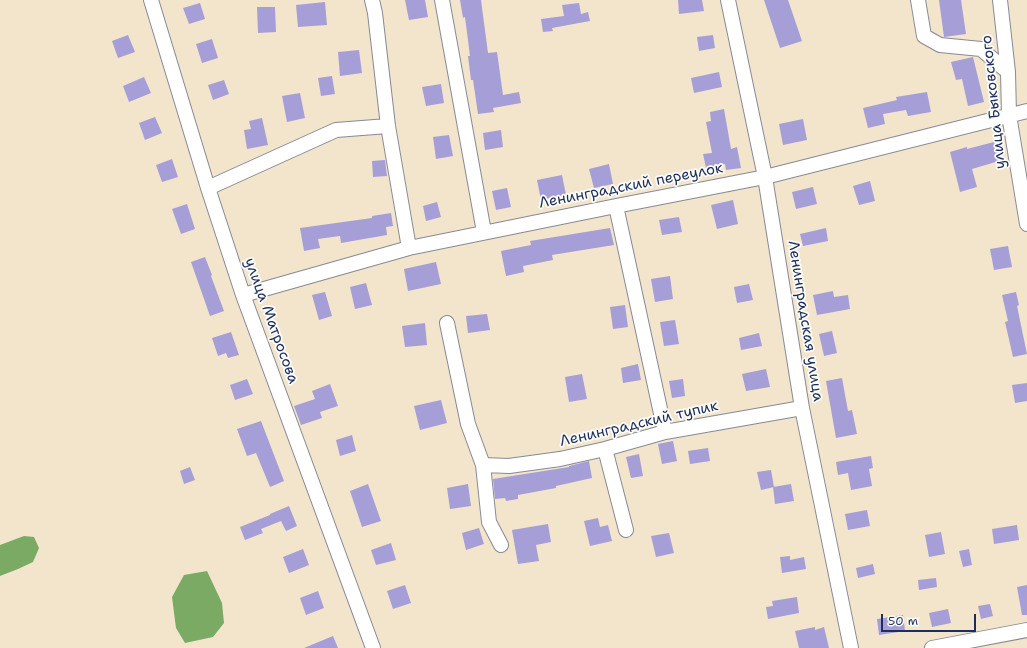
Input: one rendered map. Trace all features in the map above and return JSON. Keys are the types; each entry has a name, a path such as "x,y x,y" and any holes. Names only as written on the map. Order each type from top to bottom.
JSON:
{"street":[{"name":"улица Матросова","path":"151,0 208,188 243,295 373,648"},
{"path":"372,0 375,13 388,126 409,248"},
{"path":"442,0 484,232"},
{"name":"Ленинградская улица","path":"728,0 765,178 802,408 851,648"},
{"path":"918,0 924,36 940,45 981,49 1008,72"},
{"name":"улица Быковского","path":"1000,0 1008,72 1009,115 1027,224"},
{"name":"Ленинградский переулок","path":"243,295 409,248 616,206 765,178 1027,111"},
{"path":"208,188 336,130 388,126"},
{"path":"616,206 665,432"},
{"path":"447,323 468,424 483,465 489,522 501,545"},
{"name":"Ленинградский тупик","path":"483,465 509,466 560,459 605,449 665,432 802,408"},
{"path":"605,449 626,530"},
{"path":"932,648 1027,630"}],"green space":[{"path":"24,536 34,537 39,548 33,562 0,576 0,545"},
{"path":"207,571 222,603 224,623 213,637 185,643 176,628 172,597 184,575"}],"building":[{"path":"405,0 425,0 428,17 409,20"},
{"path":"460,0 481,0 488,53 497,52 503,95 519,92 521,103 493,108 494,112 478,114 473,80 471,80 468,56 470,56 465,17 463,18"},
{"path":"678,0 702,0 704,11 679,14"},
{"path":"764,0 788,0 802,41 780,48"},
{"path":"939,0 961,0 966,34 944,37"},
{"path":"325,2 327,25 298,27 296,5"},
{"path":"200,3 205,19 189,24 183,8"},
{"path":"579,3 581,14 588,12 590,21 552,28 553,31 543,32 541,19 564,16 562,5"},
{"path":"257,7 275,7 276,32 258,33"},
{"path":"128,35 135,52 118,58 112,41"},
{"path":"713,35 715,48 699,51 697,37"},
{"path":"212,39 218,58 202,63 196,44"},
{"path":"359,50 362,73 340,76 338,52"},
{"path":"973,57 984,102 968,106 962,79 956,80 951,62"},
{"path":"719,72 722,87 694,93 691,78"},
{"path":"332,76 335,94 321,96 318,78"},
{"path":"144,77 151,93 129,102 123,86"},
{"path":"224,80 229,94 213,100 208,85"},
{"path":"441,84 444,103 426,106 422,87"},
{"path":"927,92 931,112 908,116 906,110 883,114 885,124 868,128 863,108 897,100 896,97"},
{"path":"300,93 305,118 287,122 282,96"},
{"path":"724,109 731,149 737,147 741,168 726,170 725,164 706,168 703,154 712,153 706,122 711,121 710,112"},
{"path":"155,117 162,133 145,140 139,123"},
{"path":"262,118 268,145 247,149 244,130 251,129 249,121"},
{"path":"803,119 807,140 783,145 779,124"},
{"path":"501,130 503,147 485,150 483,133"},
{"path":"449,135 453,156 436,159 433,137"},
{"path":"994,142 999,161 972,169 977,187 960,192 950,152"},
{"path":"172,159 178,177 162,182 156,165"},
{"path":"385,160 387,176 373,177 372,161"},
{"path":"609,164 613,184 594,188 589,169"},
{"path":"562,175 566,195 541,200 537,180"},
{"path":"870,181 875,201 859,205 853,186"},
{"path":"813,187 817,204 796,209 792,192"},
{"path":"507,188 511,207 496,210 492,191"},
{"path":"733,200 738,224 717,229 711,205"},
{"path":"437,202 441,217 426,221 423,206"},
{"path":"187,204 195,229 181,234 172,209"},
{"path":"391,213 393,226 386,227 387,235 341,243 340,236 318,239 320,248 304,251 300,228 372,218 372,216"},
{"path":"679,217 682,232 662,235 659,220"},
{"path":"610,228 614,245 552,255 553,260 523,266 524,272 506,276 501,251 531,245 530,241"},
{"path":"826,228 828,241 803,246 800,234"},
{"path":"1008,246 1012,267 994,270 990,249"},
{"path":"205,257 224,311 210,316 191,262"},
{"path":"436,262 441,284 408,291 404,269"},
{"path":"670,276 673,299 655,302 651,279"},
{"path":"366,283 372,305 355,309 350,287"},
{"path":"749,284 753,300 737,303 734,287"},
{"path":"833,291 834,297 848,295 850,309 817,315 813,295"},
{"path":"325,292 332,316 319,320 312,295"},
{"path":"1016,292 1019,305 1017,306 1027,354 1013,357 1005,322 1008,321 1002,295"},
{"path":"625,305 628,327 613,329 610,307"},
{"path":"487,314 490,330 468,333 466,316"},
{"path":"675,320 679,344 664,346 660,322"},
{"path":"425,323 427,345 405,347 402,326"},
{"path":"832,331 837,353 824,356 819,334"},
{"path":"231,332 239,355 228,358 226,353 218,356 212,338"},
{"path":"759,333 762,346 741,350 739,338"},
{"path":"638,364 641,380 623,383 621,368"},
{"path":"766,369 770,387 746,391 742,374"},
{"path":"582,374 587,399 569,402 565,377"},
{"path":"842,378 848,411 852,410 857,434 836,438 826,381"},
{"path":"247,379 253,394 235,400 230,385"},
{"path":"683,379 685,396 672,398 669,381"},
{"path":"1027,383 1027,401 1015,403 1012,385"},
{"path":"330,384 338,406 320,412 322,418 301,425 294,406 315,399 312,391"},
{"path":"441,400 447,423 420,430 414,406"},
{"path":"261,421 284,481 270,487 256,453 247,456 237,429"},
{"path":"352,435 356,451 340,456 336,440"},
{"path":"673,441 677,461 662,464 658,444"},
{"path":"708,448 710,461 690,464 688,451"},
{"path":"639,454 643,476 631,478 626,457"},
{"path":"871,456 873,468 869,469 872,486 851,490 848,473 838,475 836,462"},
{"path":"589,461 592,478 556,486 556,488 518,495 518,499 506,501 505,498 495,499 493,479 569,467"},
{"path":"190,467 195,480 184,484 180,471"},
{"path":"771,470 774,487 761,490 757,472"},
{"path":"368,484 381,521 362,527 350,491"},
{"path":"468,484 471,506 450,509 447,488"},
{"path":"791,484 794,501 775,504 773,487"},
{"path":"289,506 297,526 286,531 281,521 261,529 263,533 245,540 240,527"},
{"path":"867,510 870,526 848,530 845,514"},
{"path":"598,518 600,527 608,525 612,541 590,546 584,521"},
{"path":"548,524 551,542 536,545 539,561 518,564 512,530"},
{"path":"1017,525 1019,540 994,544 992,529"},
{"path":"479,528 484,544 466,550 462,533"},
{"path":"941,532 945,554 929,557 925,535"},
{"path":"669,533 674,553 656,557 651,536"},
{"path":"391,543 396,560 376,565 371,550"},
{"path":"303,549 309,565 289,573 283,557"},
{"path":"969,549 972,565 963,567 959,551"},
{"path":"790,556 790,560 804,557 806,569 782,573 780,557"},
{"path":"873,564 875,574 858,578 856,568"},
{"path":"936,578 937,587 919,590 918,580"},
{"path":"405,585 411,603 393,609 387,591"},
{"path":"1027,585 1027,615 1022,615 1017,587"},
{"path":"318,591 324,608 306,615 300,598"},
{"path":"797,597 799,613 768,619 766,607 773,606 772,601"},
{"path":"990,604 993,616 981,619 978,606"},
{"path":"948,609 951,623 932,627 929,613"},
{"path":"903,615 905,631 879,635 877,619"},
{"path":"815,627 815,630 824,627 829,648 799,648 795,631"},
{"path":"333,636 338,648 304,648"}]}
